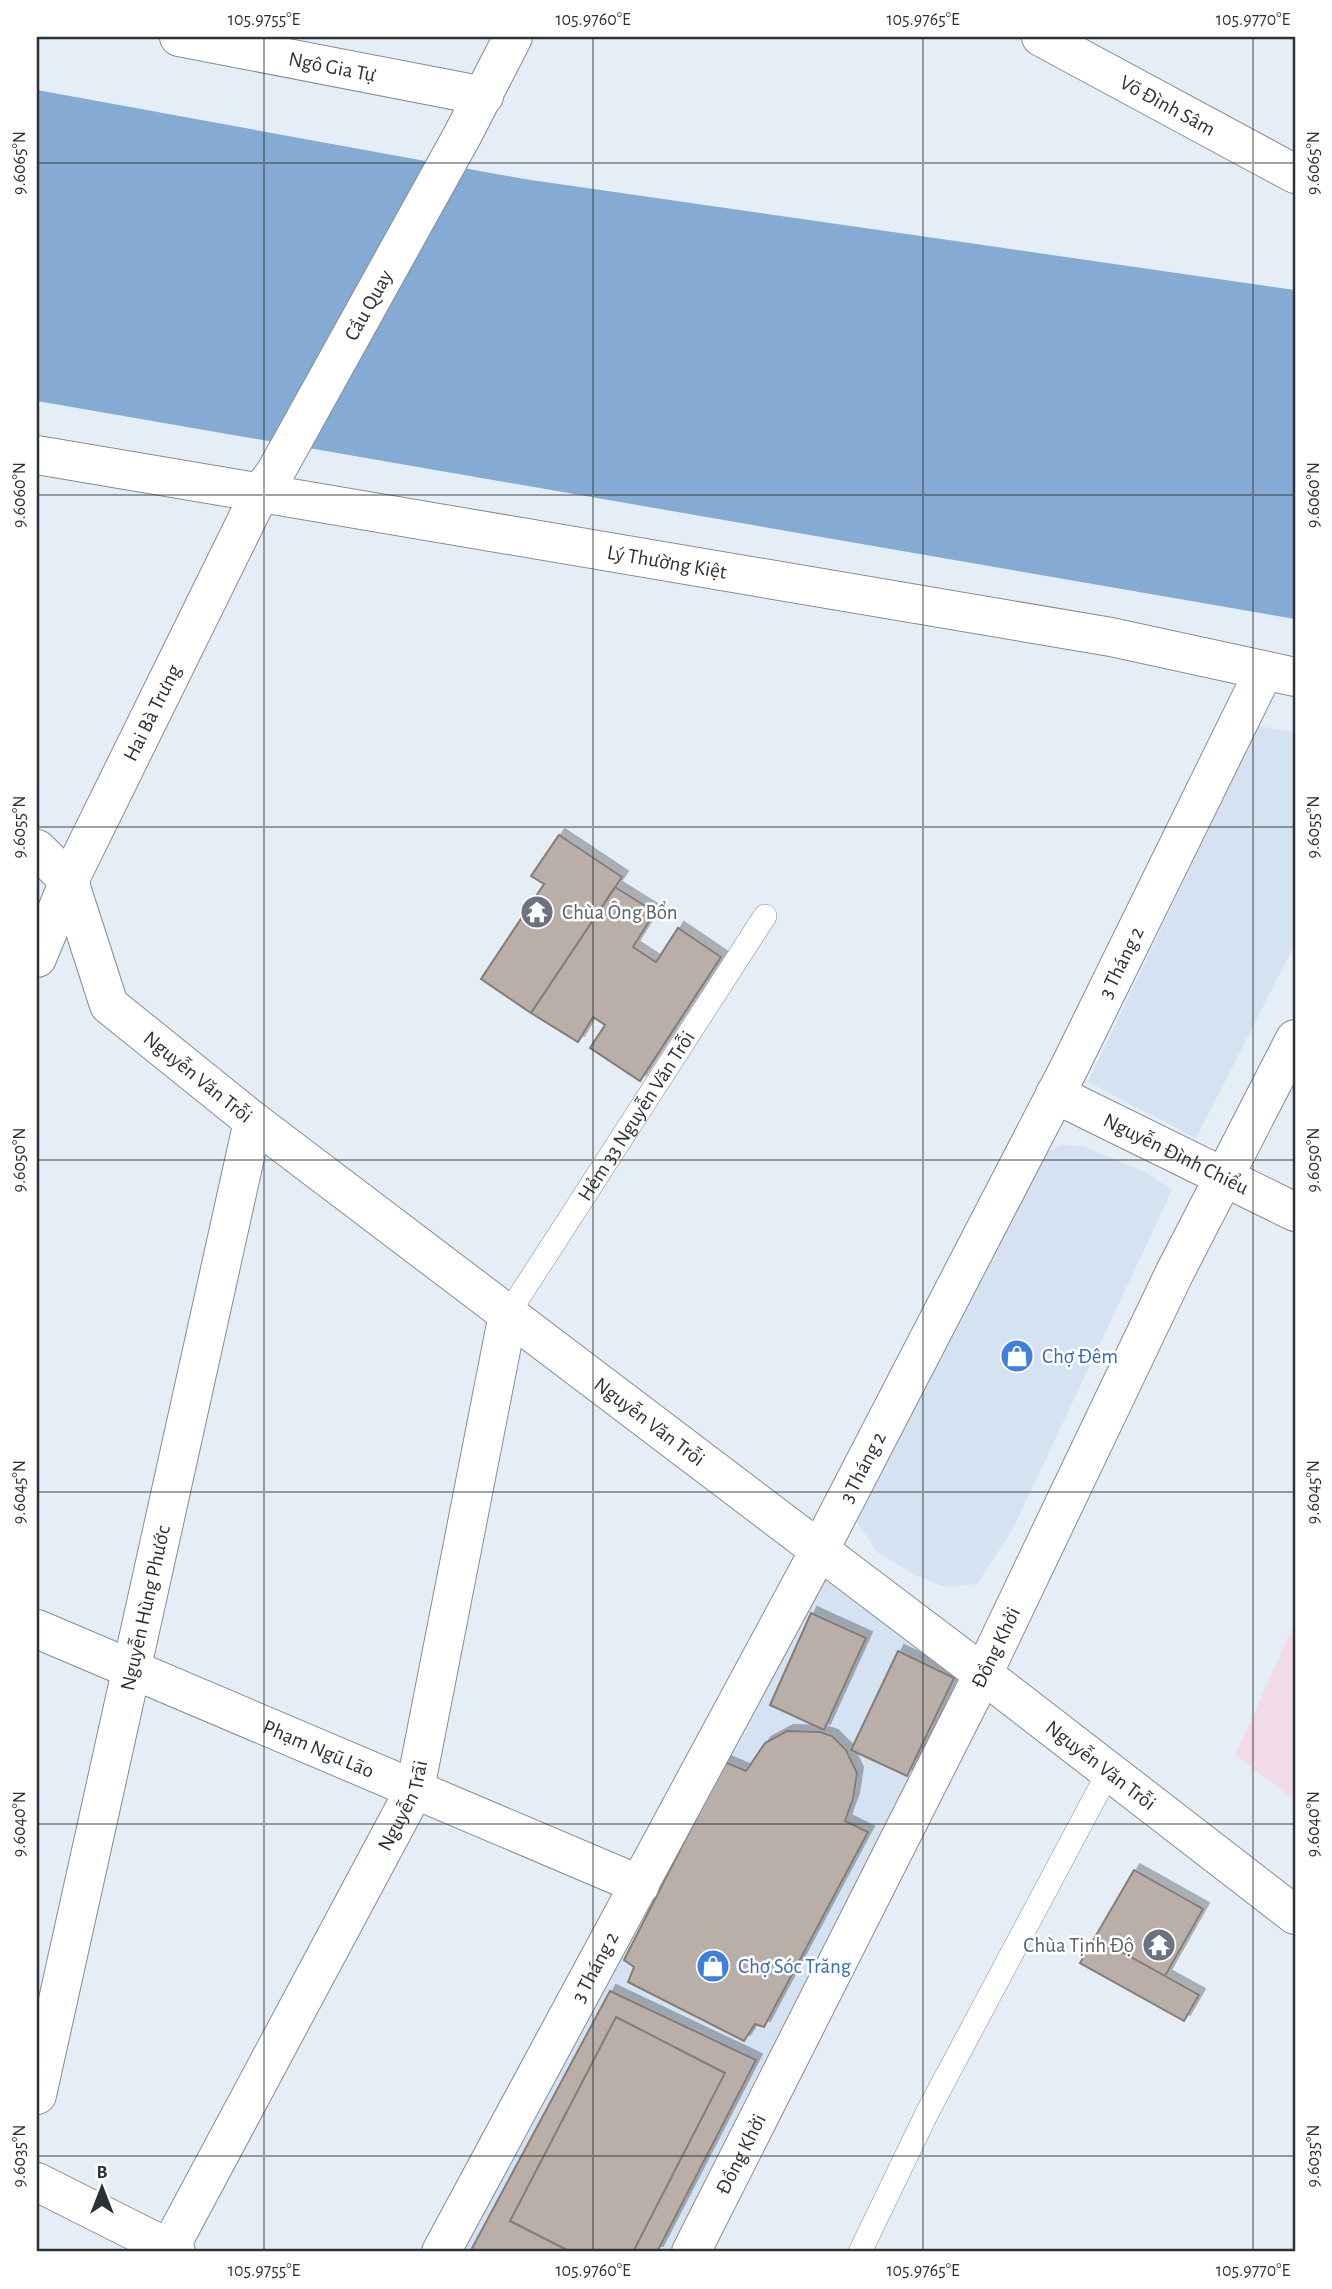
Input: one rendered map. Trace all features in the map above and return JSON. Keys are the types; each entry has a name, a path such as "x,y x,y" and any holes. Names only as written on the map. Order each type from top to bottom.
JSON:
{"street":[{"name":"Ngô Gia Tự","path":"179,37 484,96"},
{"name":"Cầu Quay","path":"268,483 484,96 513,37"},
{"name":"Võ Đình Sâm","path":"1041,37 1090,48 1295,174"},
{"name":"Lý Thường Kiệt","path":"37,455 268,483 1098,635 1280,674"},
{"name":"Hai Bà Trưng","path":"37,958 69,881 268,483"},
{"name":"3 Tháng 2","path":"441,2252 820,1549 1055,1094 1280,674"},
{"path":"37,849 69,881"},
{"name":"Nguyễn Văn Trỗi","path":"69,881 109,1005 253,1121 820,1549 1295,1915"},
{"name":"Đồng Khởi","path":"691,2252 983,1674 1174,1274 1295,1039"},
{"name":"Nguyễn Đình Chiểu","path":"1055,1094 1225,1175 1295,1212"},
{"name":"Nguyễn Hùng Phước","path":"37,2095 253,1121"},
{"name":"Nguyễn Trãi","path":"173,2250 415,1789 508,1314"},
{"name":"Phạm Ngũ Lão","path":"37,1629 640,1885"},
{"path":"37,2182 173,2250"}],"lane":[{"name":"Hẻm 33 Nguyễn Văn Trỗi","path":"508,1314 765,916"},
{"path":"860,2252 928,2111 1109,1771"}],"shaded area":[{"path":"1258,726 1295,732 1295,944 1196,1138 1088,1082"},
{"name":"Chợ Đêm","path":"1060,1145 1083,1146 1145,1172 1172,1190 1013,1529 977,1584 946,1587 915,1575 877,1552 857,1522 1039,1158"},
{"name":"Chợ Sóc Trăng","path":"815,1566 969,1680 675,2252 453,2252"},
{"path":"1295,1622 1295,1800 1235,1755"}],"water":[{"path":"37,90 524,179 1295,290 1295,619 37,401"}],"building":[{"path":"559,835 622,877 531,1013 481,979 544,884 531,876"},
{"path":"615,887 655,912 633,947 656,962 678,928 721,957 640,1081 590,1048 605,1025 593,1017 578,1042 531,1013"},
{"path":"811,1613 866,1638 824,1730 770,1705"},
{"path":"898,1651 954,1678 907,1776 851,1750"},
{"path":"787,1731 820,1732 832,1736 846,1750 857,1773 853,1799 845,1821 868,1832 764,2027 755,2024 744,2041 628,1982 634,1967 624,1960 725,1762 746,1771 765,1743"},
{"path":"1134,1870 1203,1909 1165,1976 1095,1937"},
{"path":"1095,1937 1199,1995 1184,2021 1080,1963"},
{"path":"610,1991 756,2060 657,2252 470,2252"},
{"path":"616,2017 725,2073 633,2252 571,2252 510,2221"}],"place":[{"name":"Chùa Ông Bổn","path":"537,912"},
{"name":"Chợ Đêm","path":"1017,1356"},
{"name":"Chùa Tịnh Độ","path":"1159,1945"},
{"name":"Chợ Sóc Trăng","path":"713,1966"}]}
